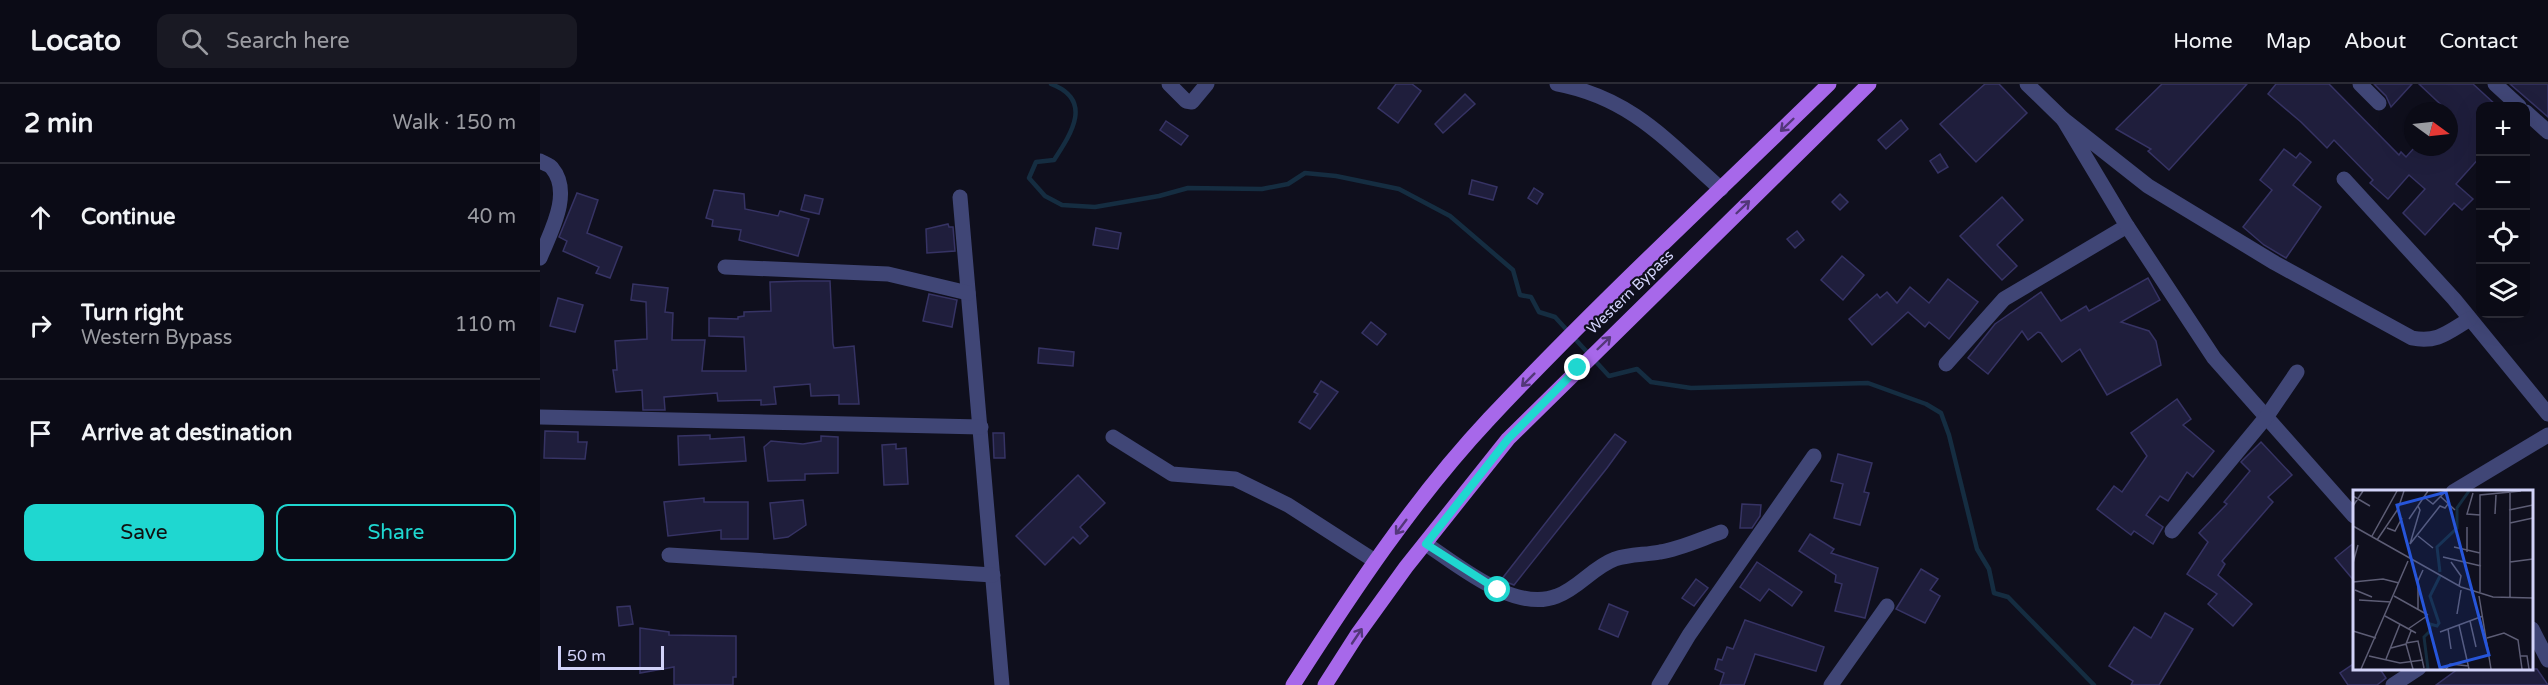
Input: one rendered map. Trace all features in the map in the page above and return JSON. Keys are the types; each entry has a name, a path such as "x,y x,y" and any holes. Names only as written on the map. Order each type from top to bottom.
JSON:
{"main road":[{"name":"Western Bypass","path":"1293,685 1376,561 1436,480 1489,419 1829,84"},
{"name":"Western Bypass","path":"1325,685 1357,635 1508,439 1869,84"}],"street":[{"path":"1169,84 1186,101 1192,102 1207,84"},
{"path":"1557,84 1582,89 1611,100 1642,119 1721,189"},
{"path":"2027,84 2063,119 2148,186 2275,263 2412,338 2436,339 2470,319"},
{"path":"2360,84 2379,104"},
{"path":"2495,84 2515,102"},
{"path":"2530,116 2548,132"},
{"path":"2063,119 2127,226 2214,358 2353,514"},
{"path":"540,161 552,168 560,189 557,212 540,258"},
{"path":"2344,179 2470,319 2548,414"},
{"path":"960,197 1002,685"},
{"path":"1946,364 2004,299 2127,226"},
{"path":"725,267 888,274 968,293"},
{"path":"2172,531 2267,416 2297,372"},
{"path":"540,417 981,427"},
{"path":"2456,490 2548,435"},
{"path":"1113,437 1172,474 1235,479 1288,506 1376,561"},
{"path":"1659,685 1689,634 1814,456"},
{"path":"1426,544 1498,590 1520,598 1541,600 1557,597 1614,560 1631,555 1662,552 1721,532"},
{"path":"669,555 993,575"},
{"path":"1831,685 1887,606"},
{"path":"2533,631 2548,660"},
{"path":"2398,677 2416,670"}],"building":[{"path":"1396,84 1412,84 1421,91 1398,123 1378,108"},
{"path":"1985,84 1999,84 2027,113 1976,162 1940,124"},
{"path":"2162,84 2247,84 2169,170 2148,151 2151,149 2116,129"},
{"path":"2276,84 2329,84 2399,155 2401,152 2406,157 2458,156 2458,102 2438,102 2419,84 2473,84 2493,102 2476,102 2476,162 2456,184 2473,199 2462,210 2454,203 2425,235 2403,213 2425,189 2409,175 2388,199 2370,183 2373,180 2334,140 2327,148 2268,94"},
{"path":"2374,84 2412,84 2391,107 2386,96"},
{"path":"2510,84 2548,84 2548,117"},
{"path":"1465,94 1475,104 1443,133 1435,124"},
{"path":"1901,120 1908,129 1886,149 1878,140"},
{"path":"1166,121 1188,136 1181,145 1160,130"},
{"path":"2284,149 2296,158 2300,153 2311,162 2293,185 2321,207 2286,258 2264,245 2243,227 2272,190 2260,180"},
{"path":"1940,154 1948,167 1938,173 1930,161"},
{"path":"1472,180 1497,187 1493,200 1469,194"},
{"path":"1534,188 1543,194 1537,204 1528,198"},
{"path":"714,190 744,194 745,209 778,216 780,211 809,219 798,256 739,240 741,230 712,226 713,220 706,218"},
{"path":"577,193 598,200 587,233 622,247 610,278 596,273 599,267 563,251 567,241 559,237"},
{"path":"1840,194 1848,202 1840,210 1832,202"},
{"path":"805,195 823,199 819,214 801,210"},
{"path":"2002,197 2023,220 1997,245 2017,266 2002,280 1960,236"},
{"path":"948,224 949,227 953,227 955,251 927,253 926,229"},
{"path":"1096,228 1121,233 1118,249 1093,245"},
{"path":"1797,231 1804,240 1795,248 1787,239"},
{"path":"1842,256 1864,275 1843,300 1821,280"},
{"path":"2148,278 2160,300 2121,322 2149,331 2156,341 2161,365 2107,395 2080,349 2062,362 2038,332 2028,340 2022,331 1988,374 1968,358 1995,324 2041,292 2061,321 2086,306 2089,311"},
{"path":"1948,279 1978,302 1949,339 1929,322 1925,327 1908,312 1872,345 1849,319 1877,294 1880,298 1887,292 1897,303 1910,287 1929,303"},
{"path":"830,281 833,344 834,348 854,346 859,404 839,404 839,395 811,396 810,384 774,387 776,404 761,405 761,400 718,401 717,393 664,397 665,410 643,410 642,390 616,392 613,370 617,370 615,341 647,339 646,302 631,300 633,284 668,288 665,312 673,313 672,340 705,340 702,371 746,371 744,337 709,336 709,318 738,319 744,316 744,312 771,311 770,282"},
{"path":"929,294 957,300 952,327 923,321"},
{"path":"558,298 583,305 575,332 550,326"},
{"path":"1371,322 1386,334 1377,345 1362,333"},
{"path":"1039,348 1074,352 1073,366 1038,363"},
{"path":"1321,381 1338,392 1310,429 1299,422 1318,394 1314,392"},
{"path":"2177,399 2191,419 2183,425 2214,451 2193,477 2187,472 2168,501 2160,496 2146,515 2163,527 2153,544 2134,531 2131,535 2097,509 2114,486 2122,492 2147,456 2131,433"},
{"path":"545,431 578,432 578,442 587,442 585,459 544,458"},
{"path":"993,433 1004,433 1005,458 994,458"},
{"path":"1615,434 1626,442 1607,468 1514,585 1501,580"},
{"path":"710,435 710,439 744,437 746,461 679,465 678,436"},
{"path":"821,436 838,437 838,473 805,474 805,480 768,481 764,447 771,441 803,444 821,441"},
{"path":"2261,442 2292,475 2268,497 2273,502 2222,561 2225,564 2218,575 2252,604 2233,626 2208,604 2217,594 2187,574 2208,542 2199,533 2227,504 2224,502 2250,471 2241,462"},
{"path":"896,444 896,449 906,448 908,484 884,485 882,445"},
{"path":"1838,454 1872,463 1864,492 1869,493 1860,525 1834,518 1843,484 1831,481"},
{"path":"1078,475 1105,503 1080,527 1088,536 1080,544 1073,537 1045,565 1016,536"},
{"path":"704,498 704,502 748,502 748,539 721,539 721,530 668,536 664,502"},
{"path":"803,500 806,525 788,537 774,539 770,503"},
{"path":"1742,504 1761,505 1760,516 1752,528 1740,528"},
{"path":"1810,534 1834,549 1831,553 1878,568 1865,618 1835,611 1842,584 1835,582 1836,575 1799,551"},
{"path":"2353,544 2353,580 2335,558"},
{"path":"1757,562 1802,592 1792,606 1769,589 1760,601 1740,587"},
{"path":"1921,569 1938,579 1930,590 1940,596 1925,623 1896,609"},
{"path":"1696,579 1708,588 1694,606 1682,598"},
{"path":"1609,604 1628,612 1618,637 1599,629"},
{"path":"630,606 633,624 619,626 617,607"},
{"path":"2165,613 2193,629 2159,685 2131,685 2133,681 2109,666 2134,627 2151,638"},
{"path":"1745,620 1824,647 1816,671 1755,654 1744,685 1720,685 1724,673 1715,669 1718,659 1722,660 1727,647 1733,649"},
{"path":"640,628 669,632 669,635 736,636 736,677 733,677 733,685 674,685 674,667 640,673"},
{"path":"2353,664 2353,670 2381,670 2386,678 2377,685 2348,685 2340,673"},
{"path":"2537,669 2548,685 2436,685 2457,670"}],"waterway":[{"path":"1051,84 1064,91 1072,99 1075,118 1072,129 1054,160 1036,162 1029,178 1045,196 1062,205 1095,207 1159,196 1188,188 1262,189 1288,184 1305,173 1336,176 1399,189 1450,216 1513,270 1520,295 1531,297 1539,312 1555,317 1609,376 1637,369 1651,382 1691,388 1868,383 1926,404 1941,413 1949,435 1977,549 1989,569 1994,593 2008,597 2094,685"}],"route":[{"path":"1498,590 1426,544 1458,500 1508,439 1578,368"}]}
